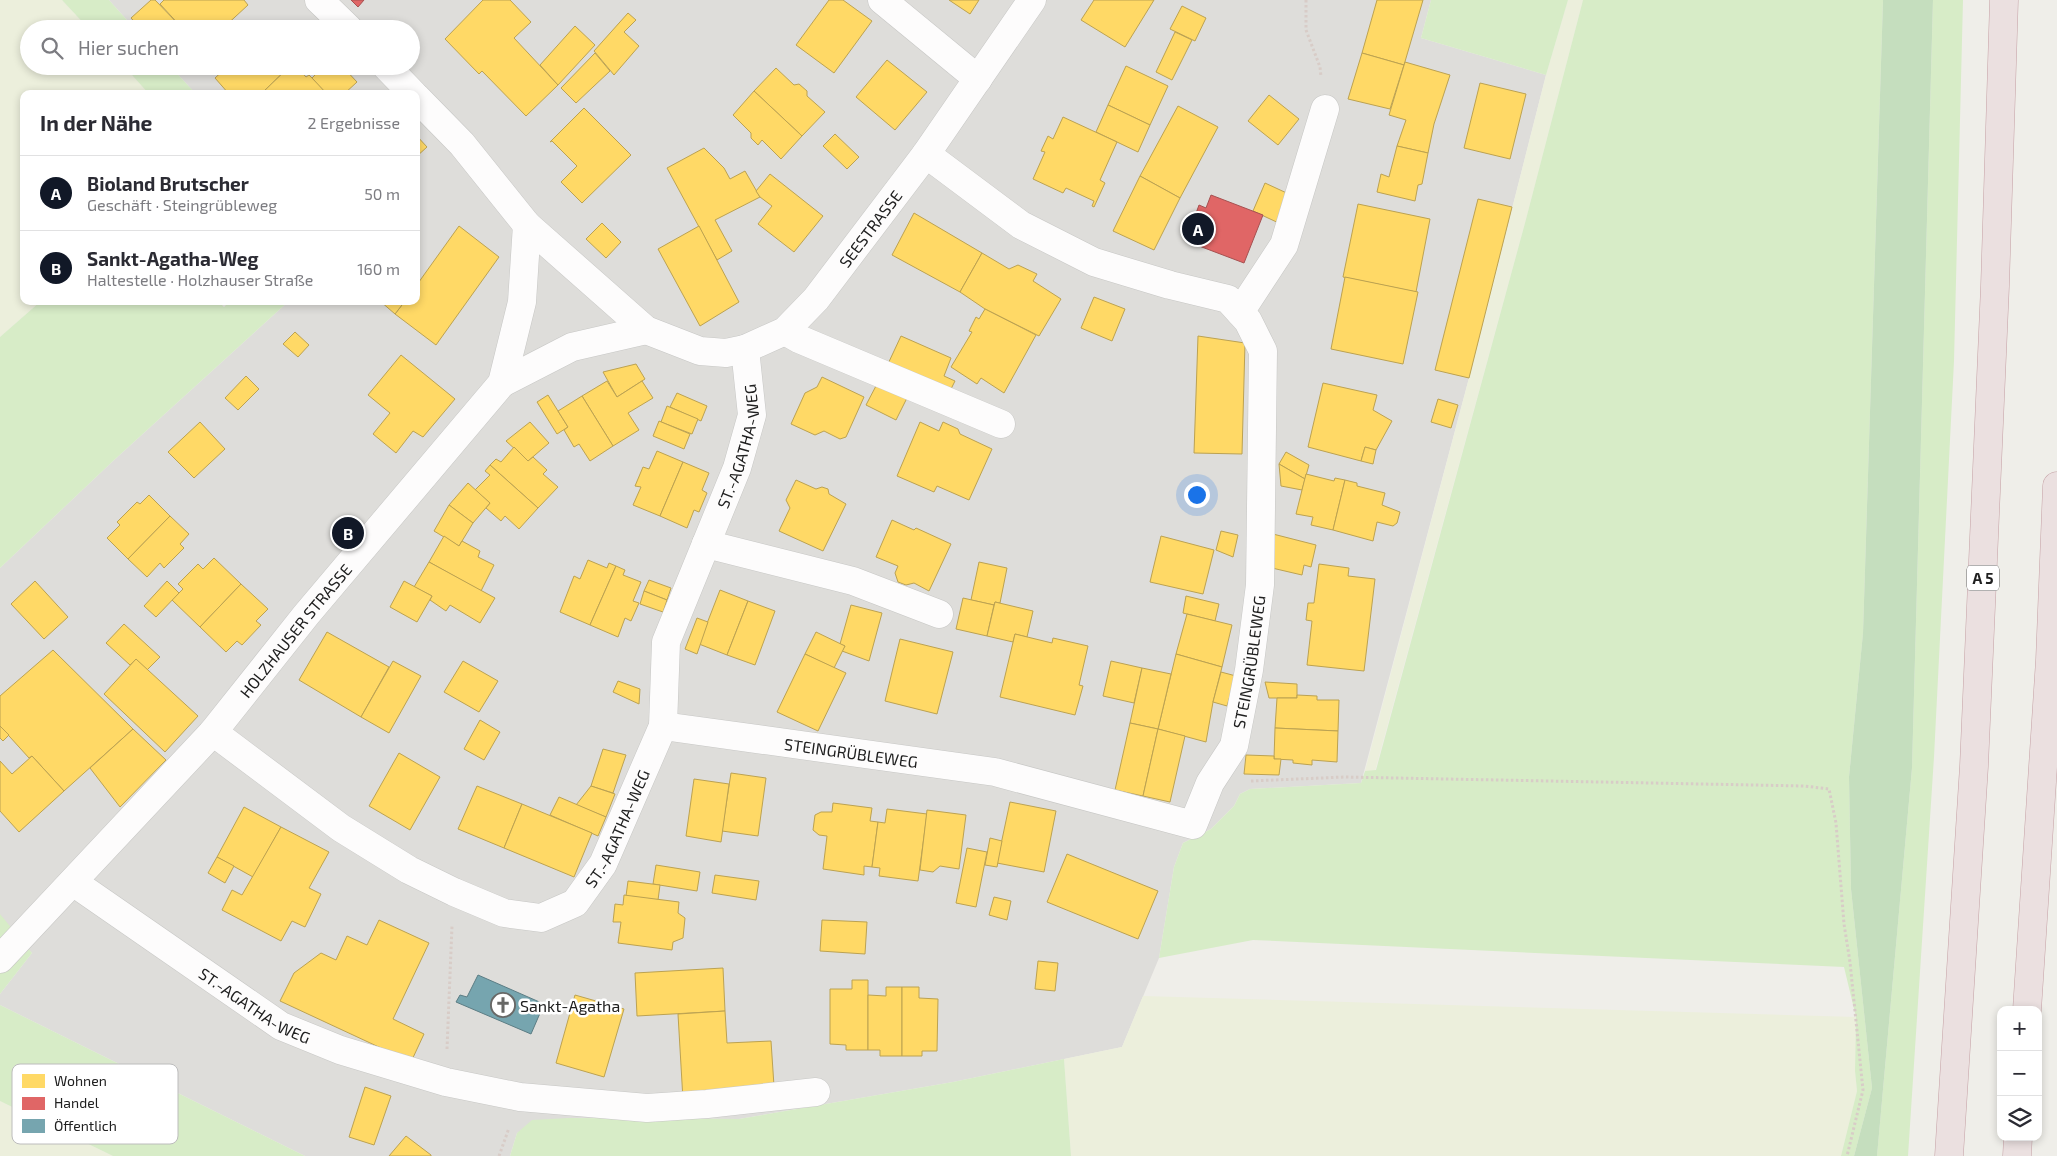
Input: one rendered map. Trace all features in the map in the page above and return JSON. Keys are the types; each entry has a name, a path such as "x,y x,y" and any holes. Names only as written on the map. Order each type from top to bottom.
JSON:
{"highway":[{"name":"A 5","path":"1949,1156 1975,757 1995,277 2004,0"},
{"path":"2027,1006 2050,660 2057,486"},
{"path":"2017,1156 2018,1141"}],"street":[{"path":"319,0 340,20"},
{"path":"882,0 978,80"},
{"name":"SEESTRASSE","path":"527,225 646,330 700,351 726,353 745,349 785,331 816,299 926,154 1032,0"},
{"path":"395,75 409,90"},
{"path":"420,101 462,144 527,225"},
{"path":"1240,312 1284,245 1325,109"},
{"name":"STEINGRÜBLEWEG","path":"663,726 995,772 1193,825 1210,783 1234,746 1249,670 1260,585 1262,351 1248,321 1228,299 1170,285 1094,262 1021,225 926,154"},
{"name":"HOLZHAUSER STRASSE","path":"0,959 213,732 306,615 502,383 522,302 527,225"},
{"path":"502,383 572,346 646,330"},
{"path":"785,331 799,339 1001,424"},
{"name":"ST.-AGATHA-WEG","path":"213,732 341,828 410,870 454,892 504,913 541,918 575,903 602,864 663,726 666,642 737,468 752,415 745,349"},
{"path":"706,544 853,581 939,614"},
{"name":"ST.-AGATHA-WEG","path":"73,882 281,1026 340,1050 446,1082 520,1097 647,1108 707,1104 816,1092"}],"path":[{"path":"1306,0 1306,30 1320,67 1325,109"},
{"path":"1210,783 1344,777 1794,785 1829,789 1836,823 1844,924 1851,971 1863,1090 1847,1156"},
{"path":"446,1082 449,972 454,892"}],"shaded area":[{"path":"109,0 1431,0 1421,38 1546,75 1469,378 1361,783 1250,789 1240,794 1234,806 1211,829 1183,843 1174,867 1159,958 1122,1047 953,1082 739,1119 569,1118 517,1133 510,1156 305,1156 178,1093 178,1064 119,1064 0,1005 0,994 32,953 0,918 0,568 113,461 285,305 420,305 420,90 192,90 178,75 420,75 420,20 127,20"}],"green space":[{"path":"0,0 62,0 81,20 20,20 20,75 132,75 145,90 20,90 20,305 36,305 0,337"},
{"path":"62,0 109,0 127,20 81,20"},
{"path":"1431,0 1568,0 1546,75 1421,38"},
{"path":"1568,0 1583,0 1525,223 1375,771 1365,771 1469,378 1546,75"},
{"path":"1583,0 1883,0 1863,633 1849,777 1851,889 1872,1088 1854,1156 1841,1156 1857,1091 1855,1071 1856,1017 1844,967 1253,940 1159,958 1174,867 1183,843 1211,829 1234,806 1240,794 1250,789 1361,783 1365,771 1376,770 1525,223"},
{"path":"1883,0 1933,0 1912,768 1877,1156 1854,1156 1872,1088 1851,889 1849,777 1863,633"},
{"path":"1933,0 1963,0 1954,361 1934,757 1908,1156 1877,1156 1912,768"},
{"path":"132,75 178,75 192,90 145,90"},
{"path":"36,305 222,305 224,307 226,305 285,305 113,461 0,568 0,337"},
{"path":"0,914 32,953 0,994"},
{"path":"1143,996 1856,1017 1855,1071 1857,1091 1841,1156 1071,1156 1064,1059 1122,1047"},
{"path":"0,1005 119,1064 12,1064 12,1107 0,1101"},
{"path":"1064,1059 1071,1156 510,1156 517,1133 532,1120 569,1118 739,1119 953,1082"},
{"path":"178,1093 305,1156 113,1156 88,1144 178,1144"},
{"path":"0,1101 12,1107 12,1144 88,1144 113,1156 0,1156"}],"building: Wohnen":[{"path":"151,0 155,0 174,20 133,20 131,18"},
{"path":"164,0 244,0 248,5 232,20 175,20 160,4"},
{"path":"483,0 510,0 531,22 514,38 558,85 526,116 482,71 479,74 445,39"},
{"path":"829,0 843,0 872,21 834,73 796,45"},
{"path":"949,0 979,0 970,14"},
{"path":"1094,0 1154,0 1125,47 1081,20"},
{"path":"1377,0 1423,0 1404,65 1362,53"},
{"path":"1182,6 1206,18 1195,41 1170,29"},
{"path":"628,13 636,20 624,32 639,46 614,75 594,51"},
{"path":"575,26 595,45 558,85 540,65"},
{"path":"1175,32 1192,40 1172,80 1156,72"},
{"path":"595,53 610,71 576,103 561,88"},
{"path":"1362,53 1404,65 1390,109 1348,99"},
{"path":"887,60 927,92 895,130 856,97"},
{"path":"1405,62 1450,75 1434,124 1428,153 1397,146 1406,120 1389,115"},
{"path":"1126,66 1168,86 1150,125 1108,105"},
{"path":"776,68 794,85 799,84 807,91 807,96 825,112 802,136 754,91"},
{"path":"218,75 281,75 265,90 226,90 215,78"},
{"path":"281,75 304,75 306,77 309,75 324,90 265,90"},
{"path":"315,75 350,75 357,82 348,90 323,90 312,78"},
{"path":"1480,83 1526,94 1510,159 1464,148"},
{"path":"754,91 802,136 781,159 762,140 758,145 751,138 751,133 733,115"},
{"path":"1269,95 1299,119 1278,145 1248,121"},
{"path":"1108,105 1150,125 1138,152 1096,132"},
{"path":"1178,106 1218,127 1180,198 1140,176"},
{"path":"584,108 631,155 582,203 561,182 577,166 552,141 550,142"},
{"path":"1063,117 1117,142 1100,180 1105,183 1094,207 1092,206 1094,201 1066,188 1063,193 1033,179 1045,152 1041,151 1048,136 1053,139"},
{"path":"835,134 859,157 847,169 823,146"},
{"path":"420,139 427,147 420,153"},
{"path":"1397,146 1428,153 1422,184 1418,185 1415,201 1377,192 1381,174 1389,177"},
{"path":"704,148 724,168 730,179 745,171 760,197 715,220 732,251 717,260 667,168"},
{"path":"770,174 823,216 794,252 758,224 772,206 760,197 756,191"},
{"path":"1140,176 1180,198 1154,250 1113,231"},
{"path":"1265,183 1291,195 1283,225 1253,211"},
{"path":"1478,199 1512,207 1469,378 1435,370"},
{"path":"1358,204 1430,219 1416,292 1343,277"},
{"path":"914,213 982,253 960,292 892,255"},
{"path":"602,223 621,242 606,258 586,239"},
{"path":"459,226 499,257 436,345 395,314 402,305 420,305 420,280"},
{"path":"699,226 739,302 700,326 658,249"},
{"path":"982,253 1009,269 1018,265 1037,274 1033,281 1061,299 1039,336 985,309 960,292"},
{"path":"1345,277 1418,292 1403,364 1331,349"},
{"path":"1094,297 1125,309 1112,341 1081,328"},
{"path":"385,305 402,305 395,314"},
{"path":"985,309 1036,335 1004,393 981,378 977,384 951,367 972,332 969,331 976,317 979,319"},
{"path":"295,332 309,345 298,357 283,344"},
{"path":"901,336 951,358 944,376 955,381 949,393 887,366"},
{"path":"1198,336 1245,343 1242,454 1194,453"},
{"path":"401,355 455,399 423,437 413,431 396,453 373,434 390,413 368,395"},
{"path":"636,364 645,379 617,397 603,372"},
{"path":"246,376 259,389 238,410 225,398"},
{"path":"822,377 864,397 846,437 840,439 824,431 815,435 791,424 805,393 817,387"},
{"path":"607,381 617,397 642,381 653,398 628,413 639,430 613,446 582,396"},
{"path":"1323,383 1377,395 1373,410 1392,421 1376,450 1365,447 1361,461 1308,447"},
{"path":"877,384 907,398 896,420 866,405"},
{"path":"677,393 707,406 701,421 670,407"},
{"path":"548,395 568,427 557,434 537,402"},
{"path":"582,396 613,446 590,461 579,444 574,447 564,430 568,427 558,411"},
{"path":"1438,399 1458,405 1451,428 1431,422"},
{"path":"667,406 698,419 692,434 661,422"},
{"path":"659,421 690,434 684,449 653,436"},
{"path":"200,422 225,449 194,478 168,452"},
{"path":"530,422 549,443 528,461 506,441"},
{"path":"920,422 939,431 943,422 958,429 960,434 992,449 969,500 937,486 934,492 897,476"},
{"path":"514,447 528,461 533,457 547,470 543,474 558,487 538,508 490,465 496,459 501,462"},
{"path":"1365,447 1376,450 1373,464 1361,461"},
{"path":"657,451 683,462 660,516 633,505 641,487 635,486 643,467 649,469"},
{"path":"1286,452 1309,465 1305,479 1279,464"},
{"path":"683,462 709,473 702,490 707,493 699,512 694,510 687,528 660,516"},
{"path":"1279,464 1305,479 1302,490 1281,486"},
{"path":"490,465 538,508 519,529 505,516 501,521 486,508 490,503 475,490 490,475 485,471"},
{"path":"1306,474 1334,481 1335,478 1345,480 1333,530 1311,525 1313,517 1296,514"},
{"path":"796,480 816,489 822,487 828,489 829,494 846,504 823,551 779,531 790,508 786,500"},
{"path":"1345,480 1357,483 1357,486 1385,493 1382,505 1400,512 1397,523 1393,526 1377,522 1373,541 1333,530"},
{"path":"468,483 490,503 473,523 449,505"},
{"path":"149,495 170,516 128,559 107,538 120,525 117,522 137,502 140,504"},
{"path":"449,505 473,523 459,546 434,531"},
{"path":"170,516 189,534 180,544 184,548 164,568 160,563 147,577 128,559"},
{"path":"892,520 914,530 916,528 951,544 929,591 914,583 906,585 898,582 895,573 898,566 876,557"},
{"path":"1221,531 1238,535 1233,557 1216,550"},
{"path":"1273,534 1316,545 1311,567 1304,565 1302,575 1272,568"},
{"path":"444,536 459,546 462,541 480,551 478,557 494,565 481,591 429,562"},
{"path":"1161,536 1214,550 1203,594 1150,582"},
{"path":"214,558 241,584 200,627 172,600 183,589 178,584 198,564 203,569"},
{"path":"588,560 607,568 609,563 616,566 590,625 560,612 574,576 580,579"},
{"path":"429,562 495,598 480,623 450,605 446,611 430,600 432,596 414,587"},
{"path":"979,562 1007,568 1000,603 995,602 994,605 971,600"},
{"path":"1319,564 1349,568 1348,576 1375,579 1364,671 1307,665 1312,621 1306,620 1308,603 1314,603"},
{"path":"616,566 625,570 623,575 641,582 633,601 639,603 631,621 625,618 618,637 590,625"},
{"path":"649,580 671,588 667,600 644,591"},
{"path":"35,581 68,617 44,639 11,604"},
{"path":"167,581 179,593 156,617 144,606"},
{"path":"404,581 432,596 417,622 390,607"},
{"path":"241,584 268,609 256,621 261,625 242,645 237,641 226,652 200,627"},
{"path":"720,590 748,601 727,655 699,644"},
{"path":"644,591 667,600 663,612 640,604"},
{"path":"1186,596 1219,604 1215,621 1183,613"},
{"path":"963,598 994,605 987,636 956,629"},
{"path":"748,601 775,611 755,665 727,655"},
{"path":"995,602 1033,611 1027,637 1015,634 1013,642 987,636"},
{"path":"851,605 882,613 869,661 842,651 845,646 840,644"},
{"path":"1187,614 1232,625 1222,667 1176,654"},
{"path":"697,618 708,622 697,654 685,649"},
{"path":"124,624 160,657 147,670 136,659 130,665 106,643"},
{"path":"327,632 389,667 361,717 299,680"},
{"path":"816,632 845,646 834,668 805,654"},
{"path":"1015,634 1052,643 1053,638 1088,646 1079,685 1083,686 1075,715 1000,697"},
{"path":"900,639 953,652 937,714 885,701"},
{"path":"53,650 133,729 64,791 32,756 29,758 0,726 0,696"},
{"path":"805,654 846,673 818,731 777,712"},
{"path":"1176,654 1222,667 1206,742 1158,729"},
{"path":"136,659 198,716 165,752 104,694"},
{"path":"393,661 421,676 389,733 361,717"},
{"path":"463,661 498,681 479,712 444,692"},
{"path":"1111,661 1142,668 1134,703 1103,696"},
{"path":"1142,668 1171,674 1158,729 1130,723"},
{"path":"1221,672 1236,676 1227,706 1213,702"},
{"path":"618,681 640,689 639,704 613,692"},
{"path":"1265,682 1297,684 1297,698 1269,698"},
{"path":"1297,695 1317,696 1317,700 1339,700 1338,731 1275,728 1277,698 1297,698"},
{"path":"480,720 500,732 484,760 464,749"},
{"path":"1130,723 1158,729 1143,796 1115,790"},
{"path":"0,726 9,735 3,741 0,738"},
{"path":"1275,728 1338,731 1337,762 1312,760 1312,765 1293,763 1293,760 1274,759"},
{"path":"133,729 166,760 120,807 90,768"},
{"path":"1158,729 1185,736 1170,802 1143,796"},
{"path":"603,749 626,755 613,793 591,786"},
{"path":"399,753 440,777 410,830 369,806"},
{"path":"1246,755 1274,756 1274,759 1281,759 1279,775 1244,774"},
{"path":"32,756 64,791 19,832 0,811 0,761 12,774"},
{"path":"731,773 766,778 758,836 722,831"},
{"path":"694,779 729,784 721,842 686,836"},
{"path":"477,786 522,804 504,848 458,829"},
{"path":"591,786 615,794 606,817 576,805"},
{"path":"559,797 606,817 598,836 550,815"},
{"path":"1010,802 1056,811 1044,872 997,863"},
{"path":"833,803 872,808 870,821 878,822 872,867 864,866 864,875 823,869 827,836 819,835 813,830 815,815 821,812 832,812"},
{"path":"522,804 592,833 574,877 504,848"},
{"path":"244,807 281,827 253,877 217,857"},
{"path":"887,809 927,814 918,881 879,876 880,868 872,867 878,822 885,823"},
{"path":"927,810 966,815 959,869 940,866 933,872 920,870"},
{"path":"281,827 329,852 309,888 321,894 305,927 292,921 281,941 222,910 232,890 242,895"},
{"path":"990,838 1002,841 997,867 985,865"},
{"path":"967,848 987,852 976,907 956,903"},
{"path":"1067,854 1158,891 1138,939 1047,902"},
{"path":"217,857 234,866 225,883 208,873"},
{"path":"656,865 700,872 697,891 653,884"},
{"path":"715,875 759,881 756,900 712,893"},
{"path":"628,881 660,885 658,900 626,896"},
{"path":"624,895 679,902 678,913 685,918 683,938 673,942 672,950 618,943 621,922 613,922 615,904 623,905"},
{"path":"994,897 1011,901 1007,920 989,915"},
{"path":"379,920 429,943 393,1019 424,1034 411,1062 280,1001 294,973 321,953 336,960 347,936 367,945"},
{"path":"822,920 867,922 865,954 820,951"},
{"path":"1038,961 1058,963 1055,991 1035,989"},
{"path":"723,968 725,1011 637,1016 635,973"},
{"path":"852,980 868,980 868,1050 846,1050 846,1045 830,1044 830,989 852,989"},
{"path":"886,987 902,987 902,1056 880,1056 880,1050 868,1050 868,995 886,996"},
{"path":"902,987 919,987 919,998 938,999 937,1051 922,1051 922,1056 902,1056"},
{"path":"575,995 624,1009 604,1077 556,1063"},
{"path":"501,1000 506,1005 501,1010 496,1005"},
{"path":"725,1011 727,1043 771,1041 774,1086 683,1100 678,1014"},
{"path":"365,1087 391,1096 374,1145 349,1137"},
{"path":"406,1136 431,1155 431,1156 389,1156"}],"building: Handel":[{"path":"351,0 364,0 358,7"},
{"path":"1211,195 1263,215 1244,263 1186,241 1199,205 1206,208"}],"building: Öffentlich":[{"name":"Sankt-Agatha","path":"478,975 544,1004 531,1034 456,1002 460,995 467,997"}],"place":[{"name":"Bioland Brutscher","path":"1198,229"},
{"name":"Sankt-Agatha-Weg","path":"348,533"},
{"name":"Sankt-Agatha","path":"503,1005"}]}
